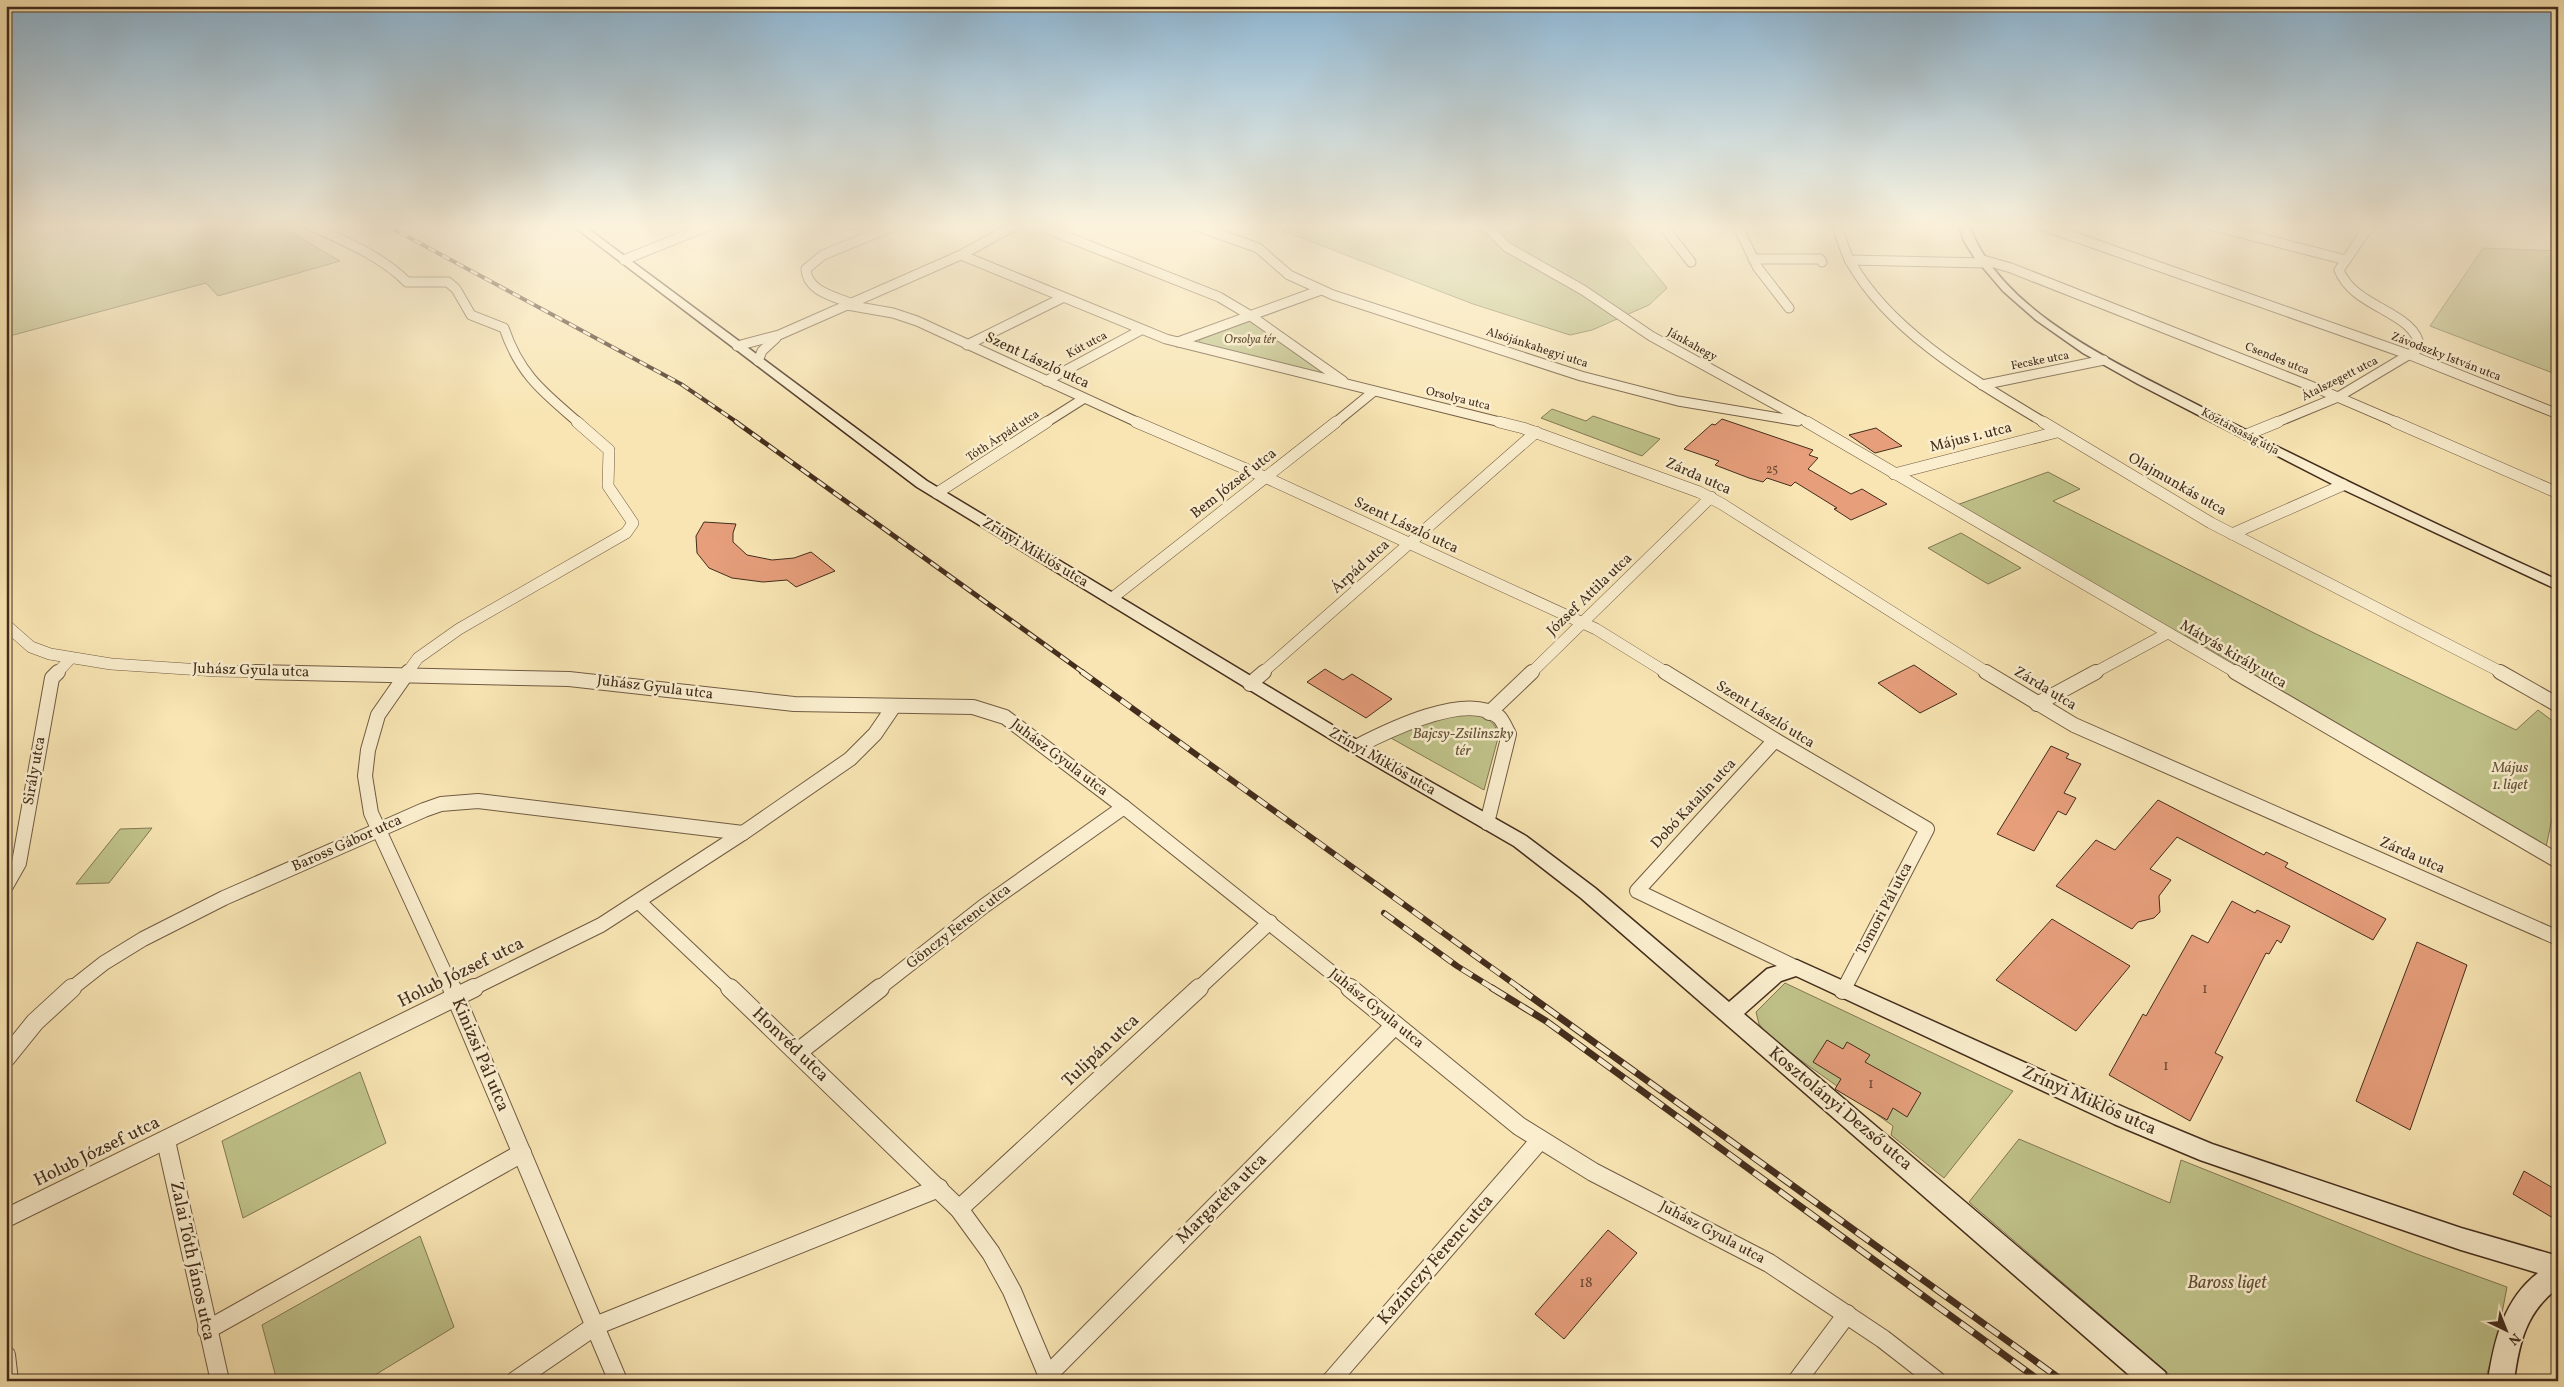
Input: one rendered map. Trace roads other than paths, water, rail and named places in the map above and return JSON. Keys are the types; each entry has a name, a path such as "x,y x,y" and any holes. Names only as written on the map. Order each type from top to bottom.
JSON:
{"main road":[{"name":"Zrínyi Miklós utca","path":"663,290 904,472 937,494 1250,684 1520,841"},
{"name":"Köztársaság útja","path":"2011,290 2029,309 2104,360 2343,485 2558,586"},
{"name":"Kosztolányi Dezső utca","path":"1520,841 1588,893 2156,1381"},
{"name":"Zrínyi Miklós utca","path":"1797,968 2122,1117 2208,1153 2460,1240 2558,1268"},
{"path":"1729,1015 1774,975 1797,968"},
{"path":"2501,1381 2504,1356 2514,1320 2530,1296 2558,1273"}],"street":[{"name":"Kinizsi Pál utca","path":"456,290 471,315 504,328 512,352 532,382 609,450 611,458 607,484 612,495 633,523 626,533 438,642 412,664 378,715 368,750 365,784 370,807 379,830 456,997 618,1381"},
{"name":"Szent László utca","path":"821,290 848,304 900,315 1083,399 1267,478 1584,623 1640,654 1775,740 1927,829"},
{"path":"737,346 755,343 779,335 881,290"},
{"path":"1043,290 1141,330 1178,342 1373,392"},
{"path":"1203,290 1219,296 1251,316 1350,385"},
{"path":"1178,342 1321,290"},
{"name":"Alsójánkahegyi utca","path":"1321,290 1581,376 1678,401 1803,422"},
{"name":"Jánkahegy","path":"1583,290 1651,336 1793,414 1803,422"},
{"path":"1776,290 1789,308"},
{"name":"Olajmunkás utca","path":"1870,290 1902,324 1942,359 2057,432 2232,534 2520,682 2558,705"},
{"name":"Csendes utca","path":"2066,290 2338,397 2558,493"},
{"name":"Závodszky István utca","path":"2225,290 2410,355 2558,414"},
{"path":"2350,290 2407,324 2416,332 2421,343 2420,348 2410,355"},
{"path":"966,344 1062,298"},
{"name":"Kút utca","path":"1046,381 1141,330"},
{"path":"758,361 762,351 779,335"},
{"name":"Átalszegett utca","path":"2246,435 2338,397 2410,355"},
{"name":"Fecske utca","path":"1982,385 2104,360"},
{"name":"Orsolya utca","path":"1373,392 1536,432"},
{"name":"Bem József utca","path":"1111,599 1267,478 1373,392"},
{"name":"Tóth Árpád utca","path":"937,494 1083,399"},
{"name":"Mátyás király utca","path":"1803,422 2558,861"},
{"name":"Zárda utca","path":"1536,432 1711,497 2036,704 2112,742 2556,933"},
{"name":"Árpád utca","path":"1250,684 1536,432"},
{"name":"Május 1. utca","path":"1894,474 2057,432"},
{"path":"2232,534 2343,485"},
{"name":"József Attila utca","path":"1489,713 1584,623 1711,497"},
{"name":"Juhász Gyula utca","path":"6,625 31,647 70,659 139,667 217,671 569,679 779,703 974,707 998,714 1124,807 1270,922 1512,1121 1594,1172 1769,1263 1847,1314 1937,1381"},
{"path":"2036,704 2166,634"},
{"name":"Sirály utca","path":"6,886 19,863 52,678 70,659"},
{"name":"Holub József utca","path":"6,1218 587,933 639,902 850,759 869,741 894,706"},
{"path":"1356,747 1378,736 1440,712 1467,708 1489,713 1500,719 1509,734 1487,822"},
{"name":"Dobó Katalin utca","path":"1637,891 1775,740"},
{"name":"Baross Gábor utca","path":"6,1058 30,1026 63,994 133,944 202,908 440,804 478,801 743,833"},
{"name":"Gönczy Ferenc utca","path":"798,1052 984,906 1124,807"},
{"name":"Tomori Pál utca","path":"1843,990 1927,829"},
{"name":"Zrínyi Miklós utca","path":"1637,891 1797,968"},
{"name":"Honvéd utca","path":"639,902 798,1052 959,1209 991,1253 1012,1291 1050,1377"},
{"name":"Tulipán utca","path":"959,1209 1270,922"},
{"name":"Margaréta utca","path":"1050,1377 1395,1025"},
{"name":"Kazinczy Ferenc utca","path":"1331,1381 1540,1140"},
{"name":"Zalai Tóth János utca","path":"166,1141 220,1381"},
{"path":"207,1330 522,1154"},
{"path":"515,1381 595,1326 939,1188"},
{"path":"1797,1381 1847,1314"},
{"path":"6,1355 9,1381"}],"railway":[{"path":"506,290 681,384 738,423"},
{"path":"736,422 1084,673"},
{"path":"1082,672 1521,989"},
{"path":"1384,913 1457,966 1494,989"},
{"path":"1492,988 1546,1021 2040,1381"},
{"path":"1519,988 2063,1381"}],"park label":[{"name":"Orsolya tér","path":"1250,340"},
{"name":"Bajcsy-Zsilinszky tér","path":"1463,742"},
{"name":"Május 1. liget","path":"2510,776"},
{"name":"Baross liget","path":"2227,1283"}]}
